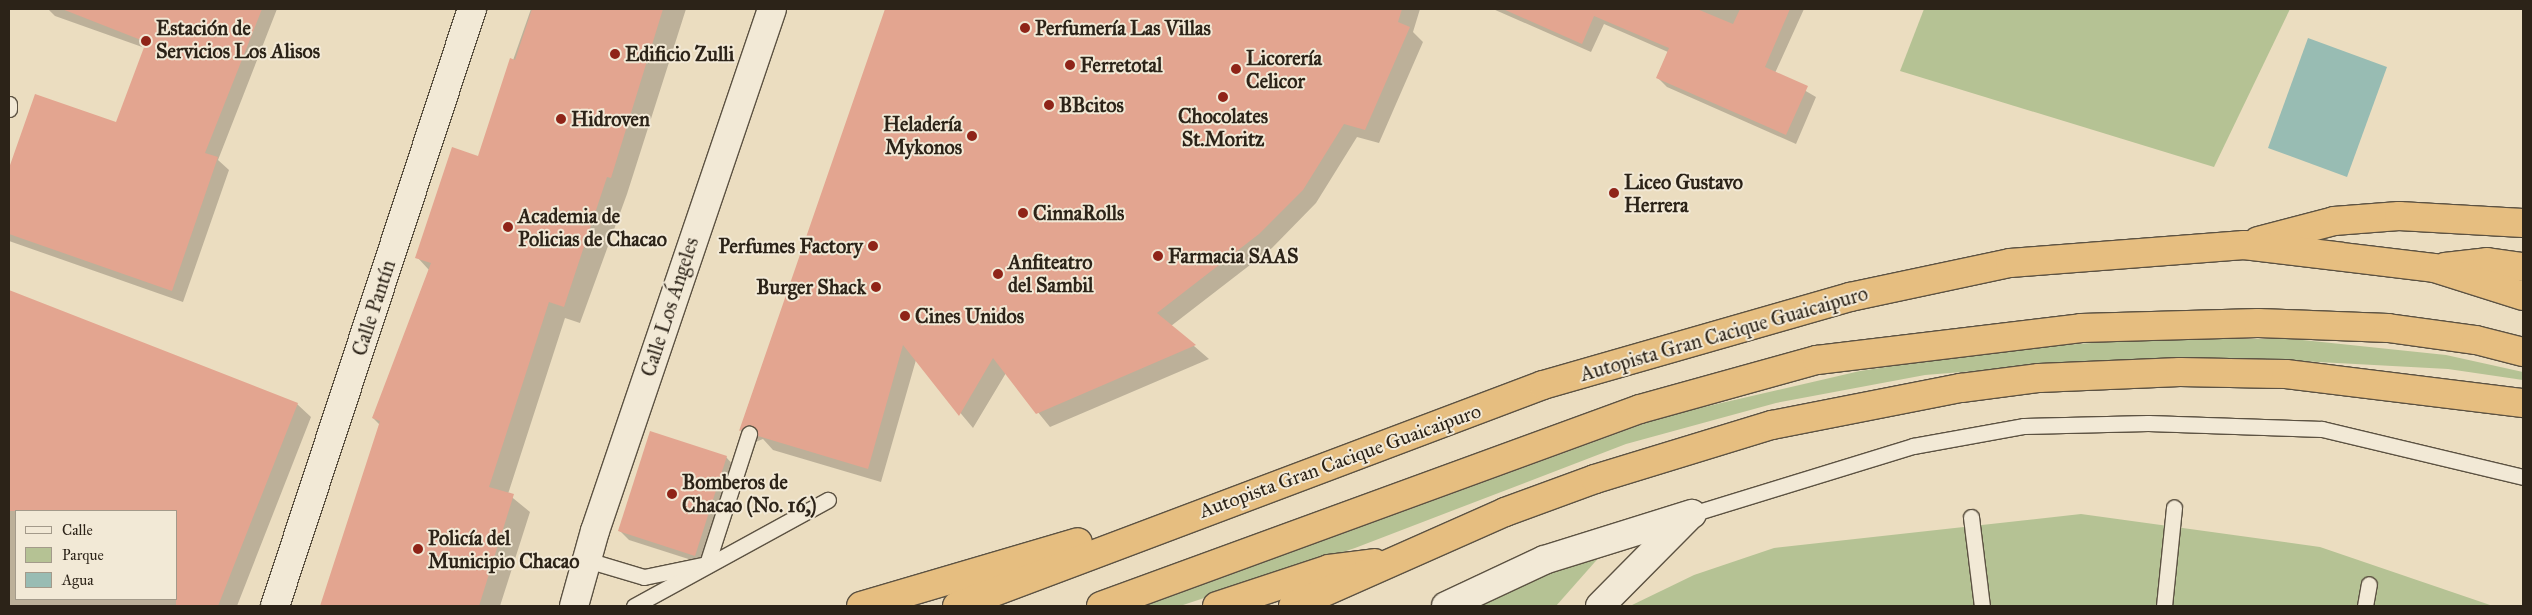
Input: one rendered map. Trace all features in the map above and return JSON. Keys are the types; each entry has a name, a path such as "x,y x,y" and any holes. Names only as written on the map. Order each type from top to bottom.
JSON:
{"highway":[{"path":"2244,245 2343,220 2399,216 2523,223"},
{"name":"Autopista Gran Cacique Guaicaipuro","path":"957,606 1264,488 1544,385 1850,297 2010,263 2244,245 2434,268 2523,296"},
{"path":"2434,268 2487,262 2523,267"},
{"path":"1101,606 1640,409 1817,360 2082,328 2258,322 2388,328 2476,340 2523,352"},
{"path":"1293,606 1505,512 1595,479 1772,425 1961,388 2039,378 2180,372 2286,374 2516,406"},
{"path":"861,606 1264,488"},
{"path":"1217,606 1329,569 1398,559"},
{"path":"1345,606 1383,587 1398,559"}],"street":[{"name":"Calle Pantín","path":"275,606 472,9"},
{"name":"Calle Los Ángeles","path":"574,606 587,560 772,9"},
{"path":"1446,606 1544,560 1692,514"},
{"path":"1600,606 1692,514"}],"lane":[{"path":"9,104 9,109"},
{"path":"1692,514 1913,446 2024,426 2148,423 2322,429 2523,477"},
{"path":"707,564 750,434"},
{"path":"634,606 683,582 707,564 828,500"},
{"path":"2164,606 2174,508"},
{"path":"1970,517 1982,606"},
{"path":"587,560 644,577 707,564"},
{"path":"2365,606 2369,584"}],"green space":[{"path":"1924,9 2290,9 2214,167 1900,71"},
{"path":"2148,339 2293,339 2446,355 2523,372 2523,380 2448,369 2262,359 2097,361 1925,375 1776,403 1626,444 1355,548 1180,606 1145,606 1665,416 1860,371 2007,349"},
{"path":"2081,514 2320,547 2493,606 1630,606 1694,575 1774,548"},
{"path":"1617,537 1556,606 1459,606"}],"water":[{"path":"2308,38 2387,67 2347,177 2268,148"}],"building":[{"path":"62,9 262,9 205,153 218,157 172,291 9,234 9,168 35,94 116,122 146,42"},
{"path":"532,9 663,9 611,178 607,177 564,307 549,302 489,487 514,494 479,606 320,606 380,421 372,418 431,263 415,258 452,147 478,156 510,58 515,60"},
{"path":"885,9 1402,9 1398,22 1410,27 1365,130 1344,124 1303,190 1259,234 1157,313 1196,345 1036,414 993,358 959,416 903,345 868,469 758,436 751,425 739,431"},
{"path":"1503,9 1697,9 1733,24 1740,9 1790,9 1765,67 1808,86 1786,135 1656,78 1669,48 1594,16 1582,44"},
{"path":"9,290 298,403 218,606 176,606 176,600 178,600 178,510 9,511"},
{"name":"Bomberos de Chacao (No. 16,)","path":"650,431 727,456 695,556 618,531"}],"place":[{"name":"Perfumería Las Villas","path":"1025,28"},
{"name":"Estación de Servicios Los Alisos","path":"146,41"},
{"name":"Edificio Zulli","path":"615,54"},
{"name":"Ferretotal","path":"1070,65"},
{"name":"Licorería Celicor","path":"1236,69"},
{"name":"Chocolates St.Moritz","path":"1223,97"},
{"name":"BBcitos","path":"1049,105"},
{"name":"Hidroven","path":"561,119"},
{"name":"Heladería Mykonos","path":"972,136"},
{"name":"Liceo Gustavo Herrera","path":"1614,193"},
{"name":"CinnaRolls","path":"1023,213"},
{"name":"Academia de Policias de Chacao","path":"508,227"},
{"name":"Perfumes Factory","path":"873,246"},
{"name":"Farmacia SAAS","path":"1158,256"},
{"name":"Anfiteatro del Sambil","path":"998,274"},
{"name":"Burger Shack","path":"876,287"},
{"name":"Cines Unidos","path":"905,316"},
{"name":"Bomberos de Chacao (No. 16,)","path":"672,494"},
{"name":"Policía del Municipio Chacao","path":"418,549"}]}
